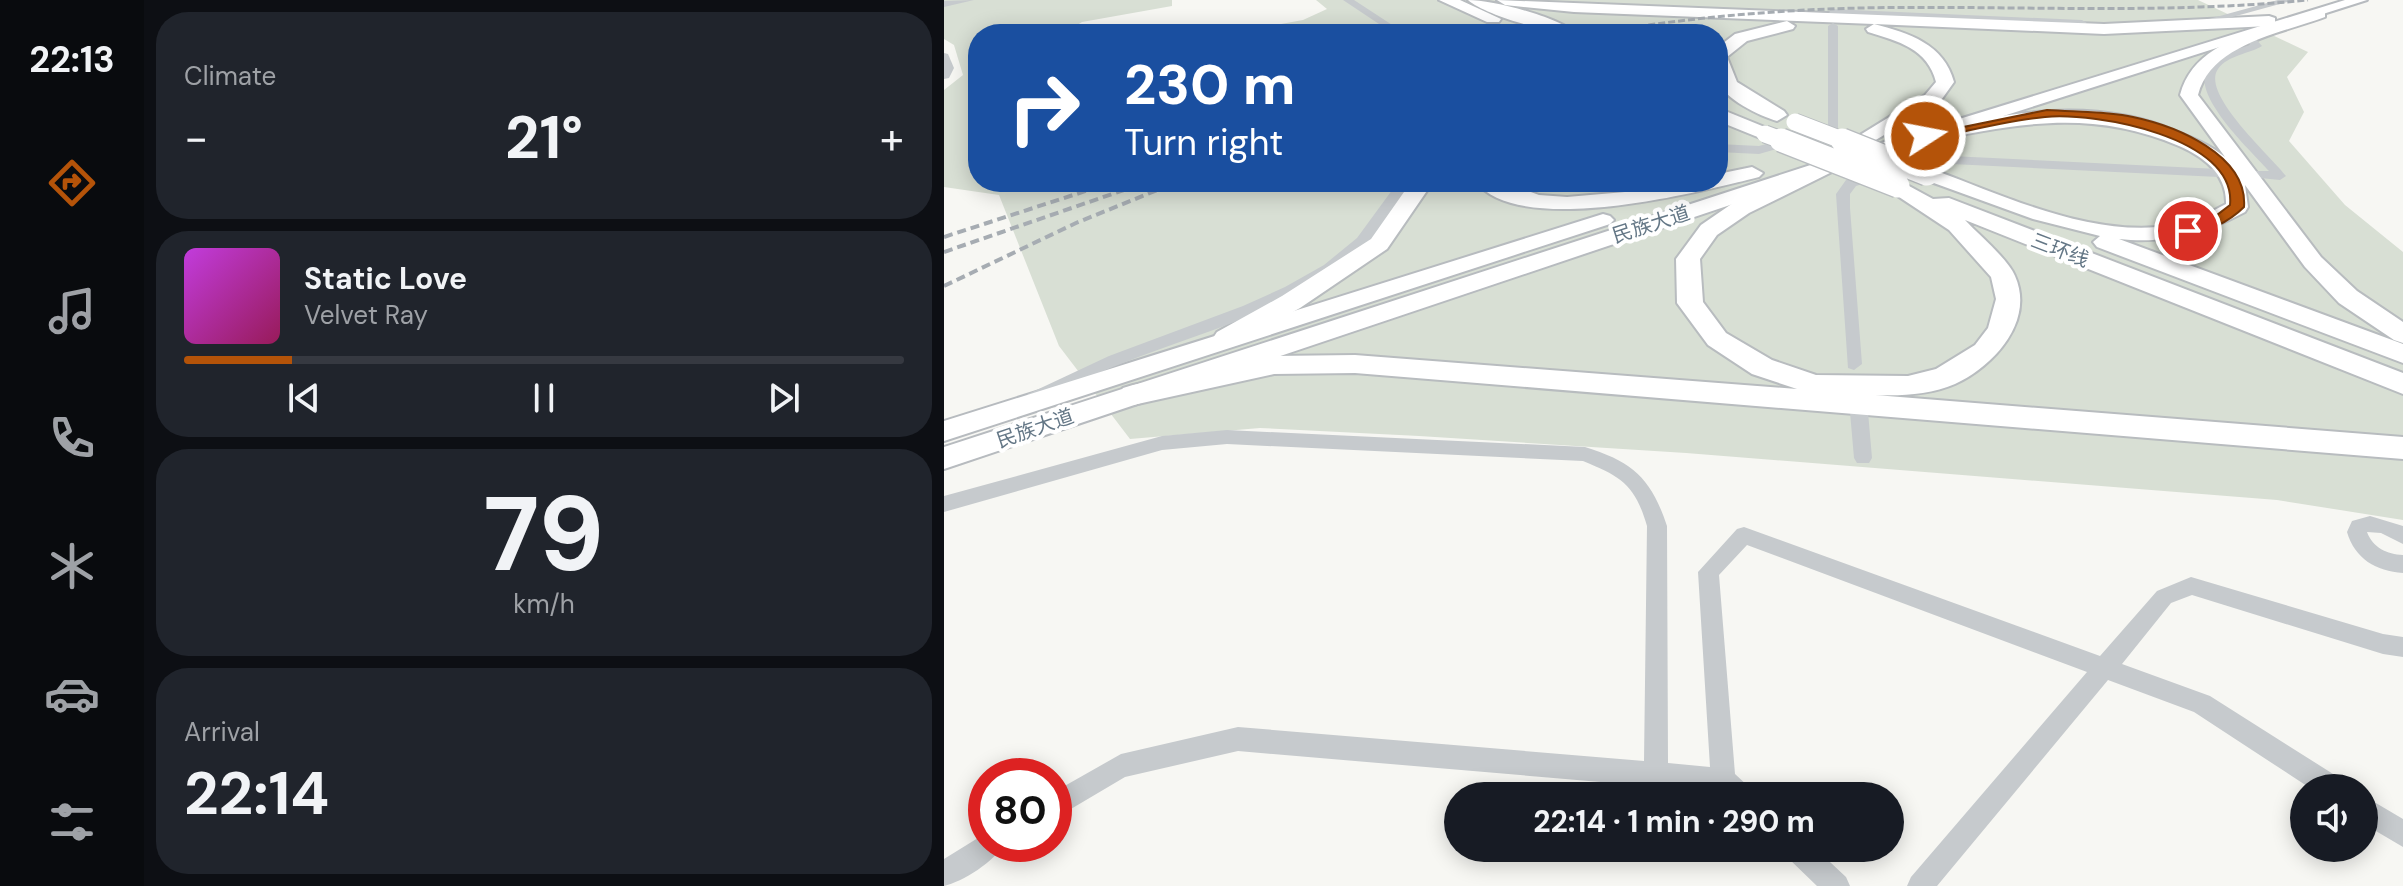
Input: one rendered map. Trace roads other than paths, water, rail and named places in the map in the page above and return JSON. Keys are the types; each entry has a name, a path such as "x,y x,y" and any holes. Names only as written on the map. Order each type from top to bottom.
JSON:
{"highway":[{"path":"1435,0 1478,24"},
{"path":"1447,0 1504,24"},
{"path":"1476,0 1535,24"},
{"path":"1485,0 1544,24"},
{"path":"1505,0 1590,8 2104,29 2269,21"},
{"path":"2325,7 2212,55 2189,82 2189,95 2313,262 2348,297 2403,334"},
{"path":"1728,46 1765,29 1829,23 1866,27 1894,35 1934,55 1944,72 1945,82 1932,99 1867,139"},
{"path":"1728,82 1741,95 1786,121"},
{"path":"1728,96 1786,121"},
{"name":"三环线","path":"1728,101 1786,121 1913,179 2403,384"},
{"path":"1913,179 1976,193 2102,230 2153,236 2188,231 2217,221 2237,207 2238,191 2225,167 2207,152 2132,120 2047,113 1925,136"},
{"name":"三环线","path":"1728,120 1913,179 2403,364"},
{"path":"1833,164 1741,208 1709,230 1688,259 1690,303 1717,339 1762,367 1814,385 1908,386 1945,377 1985,351 2001,330 2009,299 2003,275 1913,179"},
{"path":"1728,178 1752,173"},
{"path":"1226,338 1304,294 1379,244 1415,192"},
{"path":"1509,192 1520,197 1565,202 1629,198 1659,192"},
{"path":"1976,193 2403,354"},
{"path":"1133,395 1274,365 1355,364 2403,448"}],"main road":[{"name":"民族大道","path":"1728,181 2269,21 2360,0"},
{"name":"民族大道","path":"944,458 1833,164 2325,7"},
{"name":"民族大道","path":"944,431 1226,338 1691,192"}],"street":[{"path":"944,4 969,0"},
{"path":"1348,0 1385,24"},
{"path":"1728,148 1759,150 1834,129 1833,11 2154,26 2230,17 2289,0"},
{"path":"2251,40 2257,46 2221,61 2210,73 2210,88 2221,107 2280,176 2254,174"},
{"path":"944,57 948,68 944,75"},
{"path":"1854,364 1843,208 1843,194 1851,183 1930,159 2219,173"},
{"path":"1025,404 1067,379 1254,306 1317,273 1360,243 1377,225 1398,192"},
{"path":"1859,412 1863,458"},
{"path":"944,504 1162,443 1227,437 1585,454 1627,471 1648,494 1657,526 1656,774"},
{"path":"2403,536 2372,523 2364,524 2357,532 2368,551 2386,562 2403,564"},
{"path":"1730,782 1708,572 1744,535 2202,704 2310,774"},
{"path":"1920,886 2164,597 2191,586 2383,644 2403,647"},
{"path":"1072,795 1121,766 1238,739 1656,774 1699,782"},
{"path":"2378,818 2403,834"},
{"path":"944,874 968,858"},
{"path":"1811,862 1837,886"}],"railway":[{"path":"1657,24 1826,9 2196,7 2308,0"},
{"path":"944,237 1082,192"},
{"path":"944,252 1118,192"},
{"path":"944,286 1076,223 1152,192"}]}
